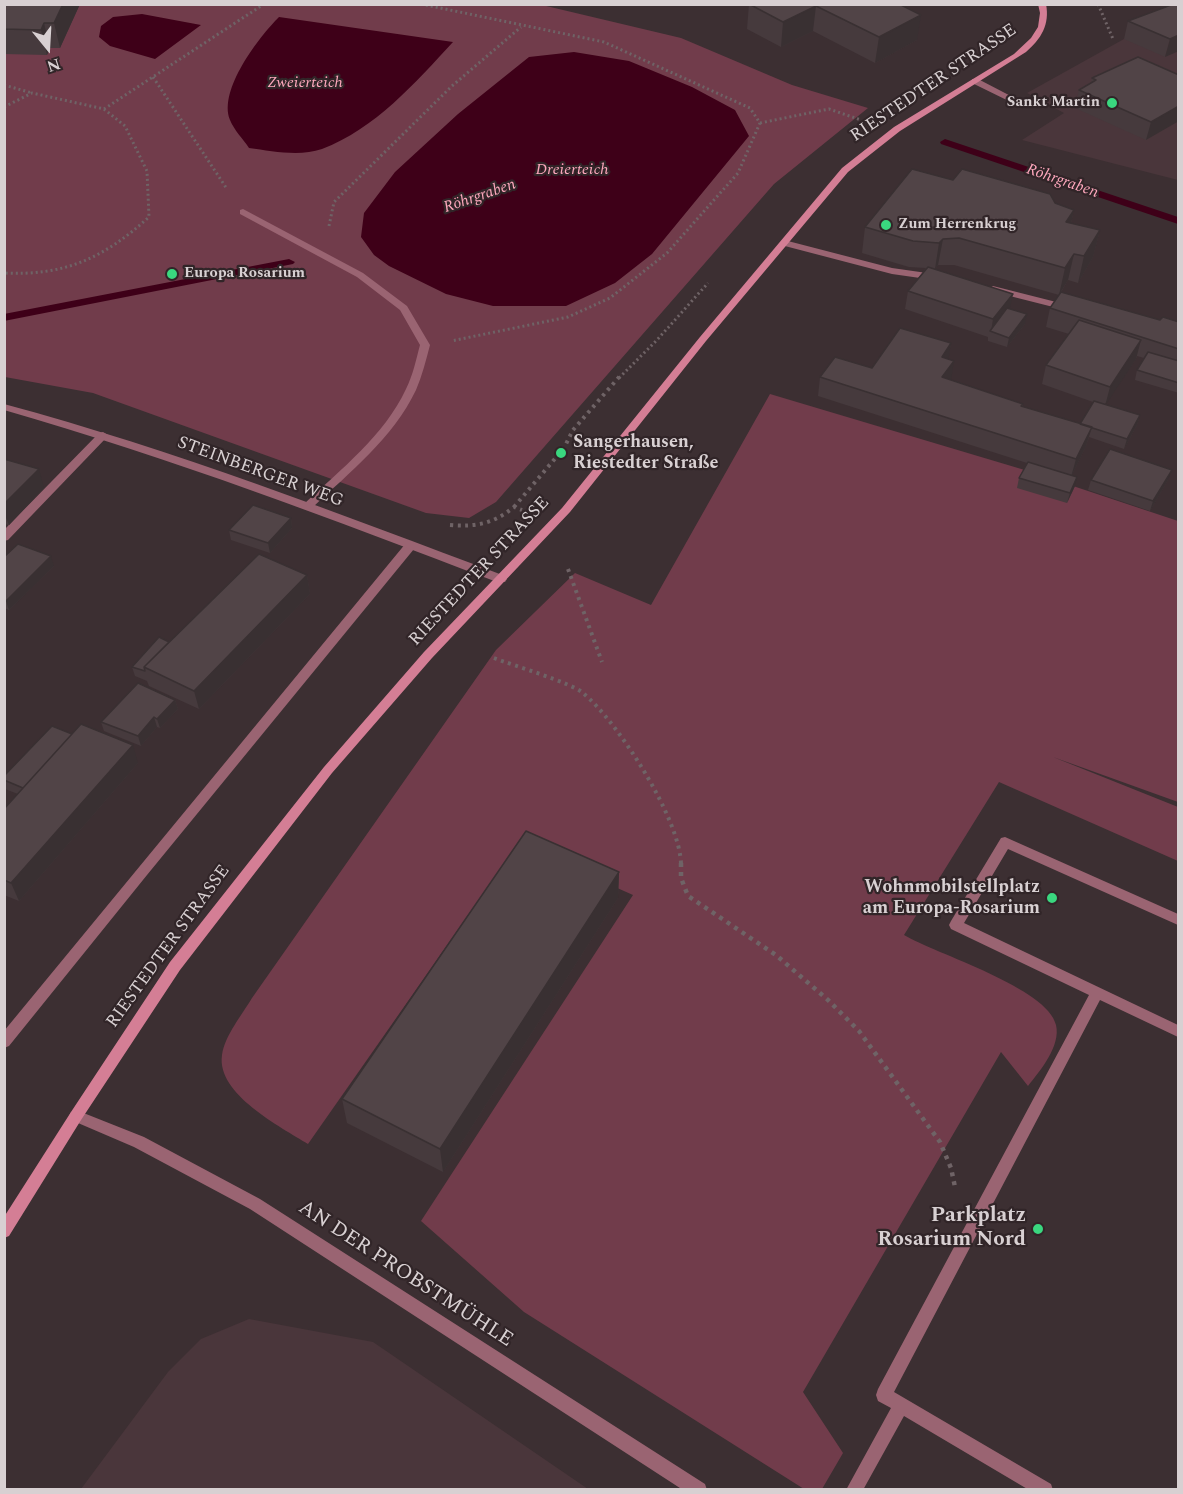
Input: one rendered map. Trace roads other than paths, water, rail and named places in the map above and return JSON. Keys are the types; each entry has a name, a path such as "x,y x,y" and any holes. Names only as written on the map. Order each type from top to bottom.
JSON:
{"main road":[{"name":"RIESTEDTER STRASSE","path":"4,1231 76,1116 175,966 282,827 404,682 554,522 845,170 897,129 1017,56 1031,45 1043,26 1041,4"}],"street":[{"path":"975,81 1024,105"},
{"path":"243,212 360,275 404,308 425,345 411,389 393,418 378,437 308,507"},
{"path":"783,243 891,271 943,278"},
{"path":"986,287 1077,310"},
{"name":"STEINBERGER WEG","path":"4,406 102,435 308,507 501,579"},
{"path":"4,537 102,435"},
{"path":"4,1042 149,862 410,546"},
{"path":"1179,920 1005,842 956,924 1179,1031"},
{"path":"1045,1490 884,1395 1097,992"},
{"name":"AN DER PROBSTMÜHLE","path":"76,1116 140,1142 255,1204 699,1490"},
{"path":"854,1490 901,1405"}],"water":[{"path":"142,14 201,25 155,59 110,46 99,37 101,26 113,17"},
{"name":"Zweierteich","path":"279,17 453,42 377,117 341,140 322,149 304,153 249,148 230,120 228,108 230,94 252,50"},
{"name":"Dreierteich","path":"574,52 629,61 692,87 735,110 749,136 652,254 615,283 566,306 493,306 446,294 389,266 374,255 361,237 364,213 395,172 458,114 529,57"}],"waterway":[{"name":"Röhrgraben","path":"945,142 1178,221"},
{"name":"Röhrgraben","path":"4,318 289,262"}],"place":[{"name":"Sankt Martin","path":"1112,103"},
{"name":"Zum Herrenkrug","path":"886,225"},
{"name":"Europa Rosarium","path":"172,274"},
{"name":"Sangerhausen, Riestedter Straße","path":"561,453"},
{"name":"Wohnmobilstellplatz am Europa-Rosarium","path":"1052,898"},
{"name":"Parkplatz Rosarium Nord","path":"1038,1229"}]}
